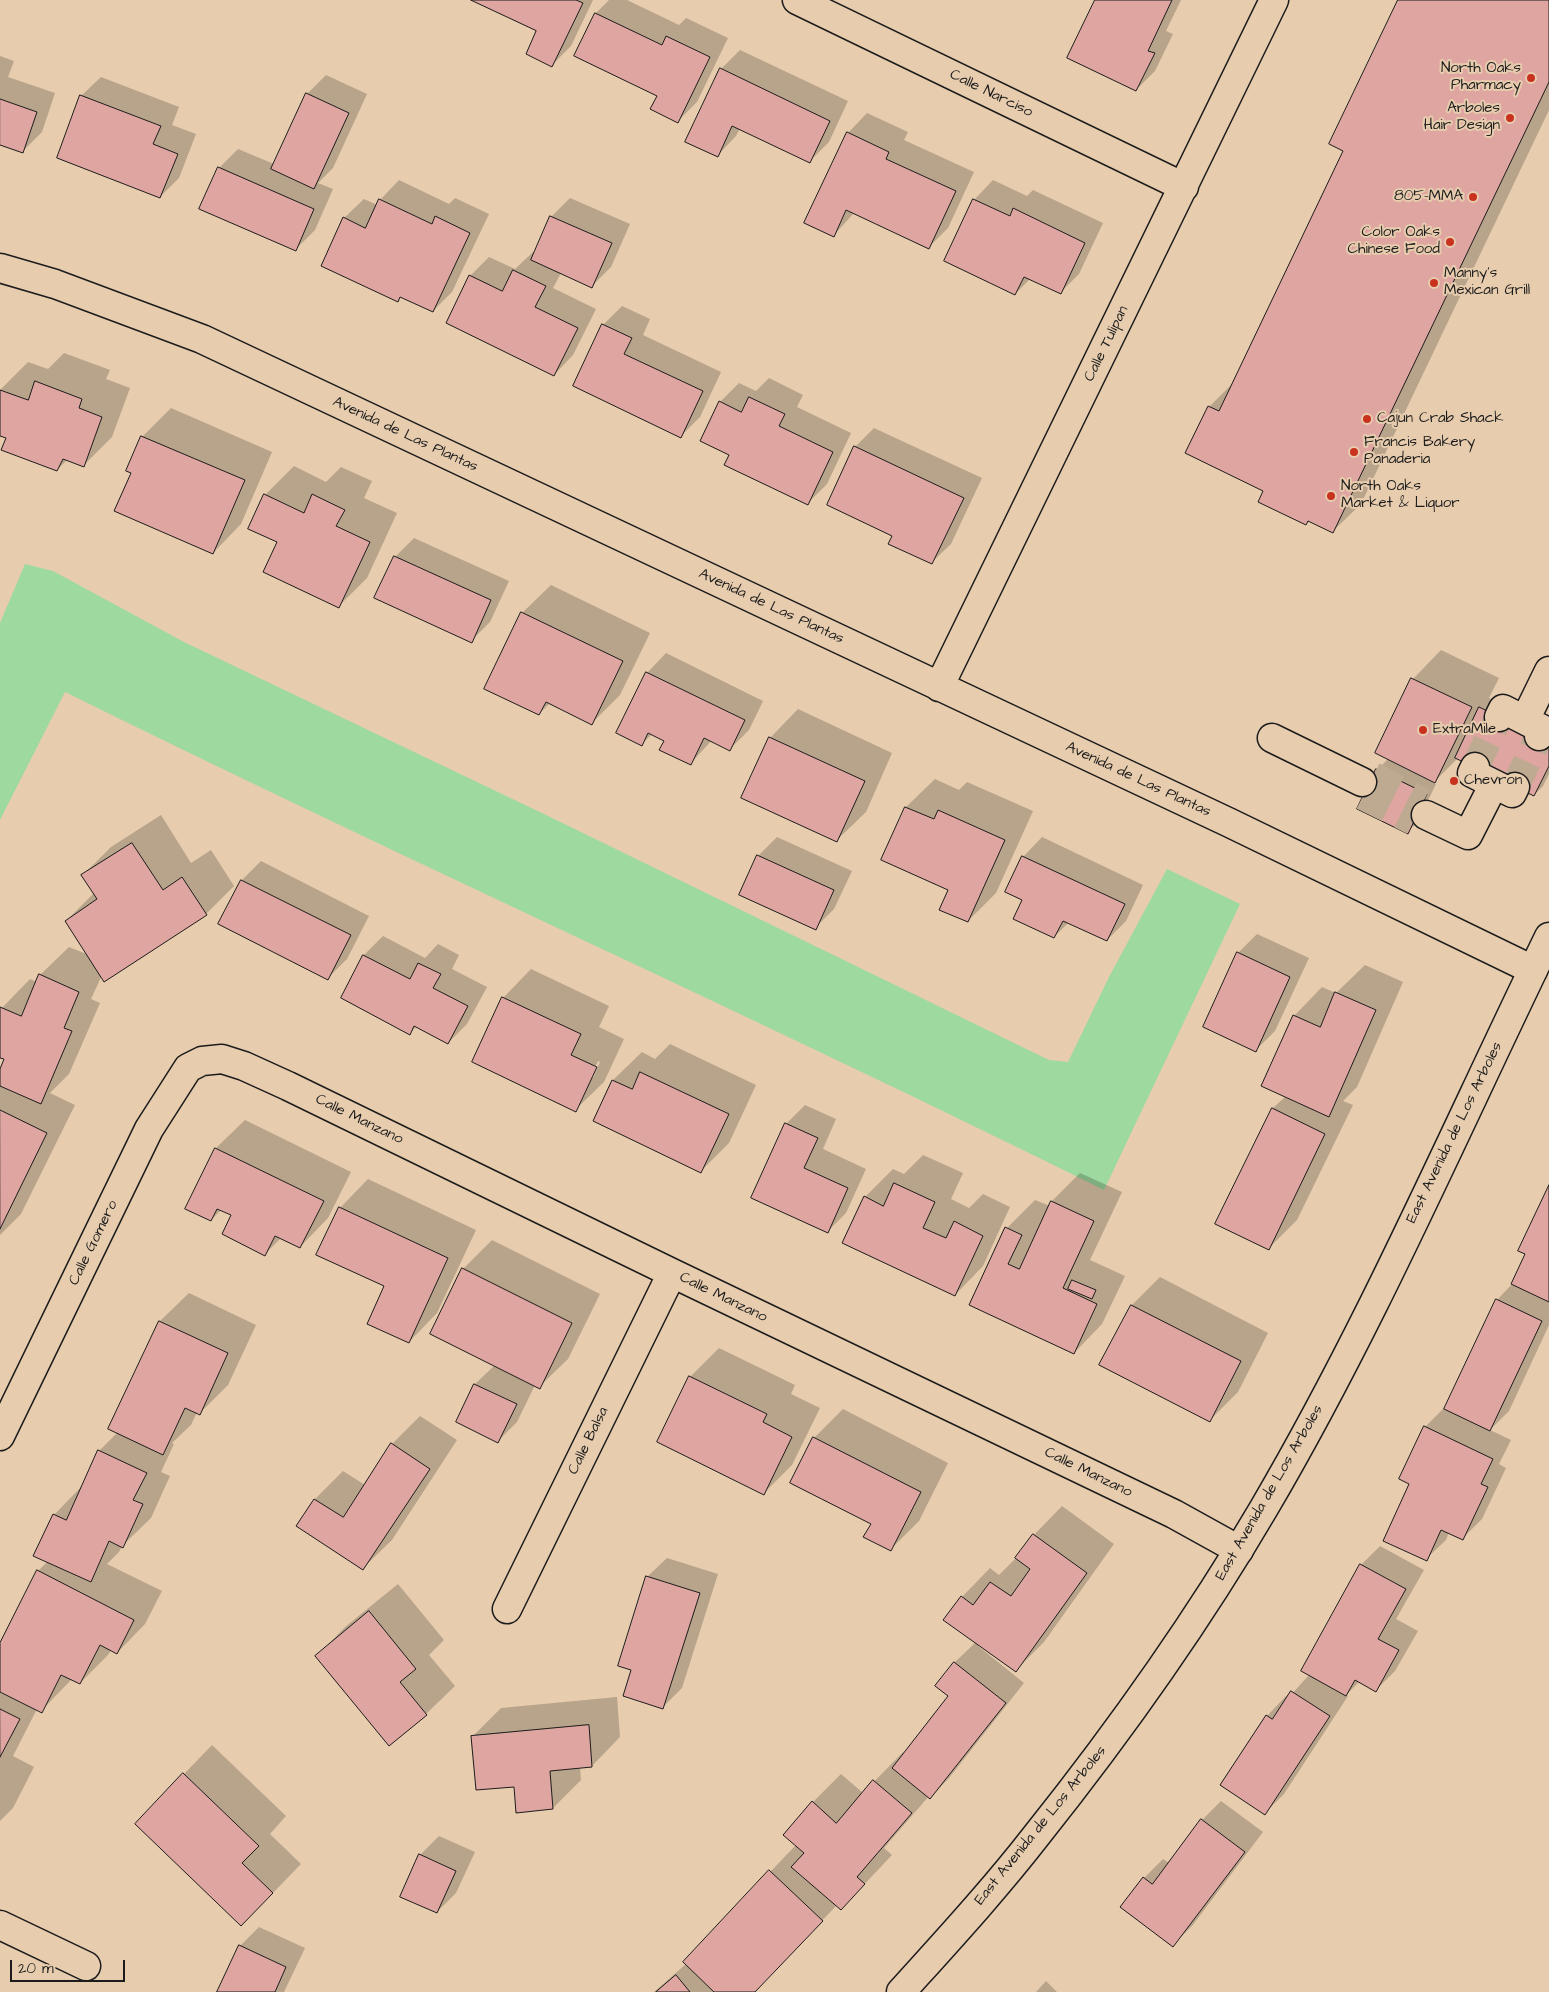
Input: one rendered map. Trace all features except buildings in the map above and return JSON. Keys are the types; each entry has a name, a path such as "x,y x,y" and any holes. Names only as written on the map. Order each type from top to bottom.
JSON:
{"street":[{"name":"Calle Narciso","path":"797,0 1184,187"},
{"name":"Calle Tulipan","path":"939,687 1274,0"},
{"name":"Avenida de Las Plantas","path":"0,268 55,284 202,339 1230,823 1533,970"},
{"path":"1521,724 1549,671"},
{"path":"1272,738 1366,785"},
{"path":"1421,813 1468,836 1494,779"},
{"name":"East Avenida de Los Arboles","path":"901,1992 1036,1837 1104,1749 1188,1628 1239,1550 1293,1458 1350,1352 1549,937"},
{"name":"Calle Manzano","path":"202,1061 222,1060 244,1066 288,1086 1174,1514 1239,1550"},
{"name":"Calle Gomero","path":"0,1436 149,1129 188,1068 202,1061"},
{"name":"Calle Balsa","path":"507,1609 672,1273"},
{"path":"0,1925 86,1966"}],"green space":[{"path":"25,564 53,571 184,642 546,815 1049,1060 1068,1062 1109,977 1167,869 1240,904 1104,1190 975,1126 65,692 0,820 0,623"}],"tunnel":[{"path":"1475,767 1499,717"},
{"path":"1515,787 1539,736"},
{"path":"1373,776 1423,802"},
{"path":"1363,796 1413,821"}],"place":[{"name":"North Oaks Pharmacy","path":"1531,78"},
{"name":"Arboles Hair Design","path":"1510,118"},
{"name":"805-MMA","path":"1473,197"},
{"name":"Color Oaks Chinese Food","path":"1450,242"},
{"name":"Manny's Mexican Grill","path":"1434,283"},
{"name":"Cajun Crab Shack","path":"1367,419"},
{"name":"Francis Bakery Panaderia","path":"1354,452"},
{"name":"North Oaks Market & Liquor","path":"1331,496"},
{"name":"ExtraMile","path":"1423,730"},
{"name":"Chevron","path":"1454,781"}]}
